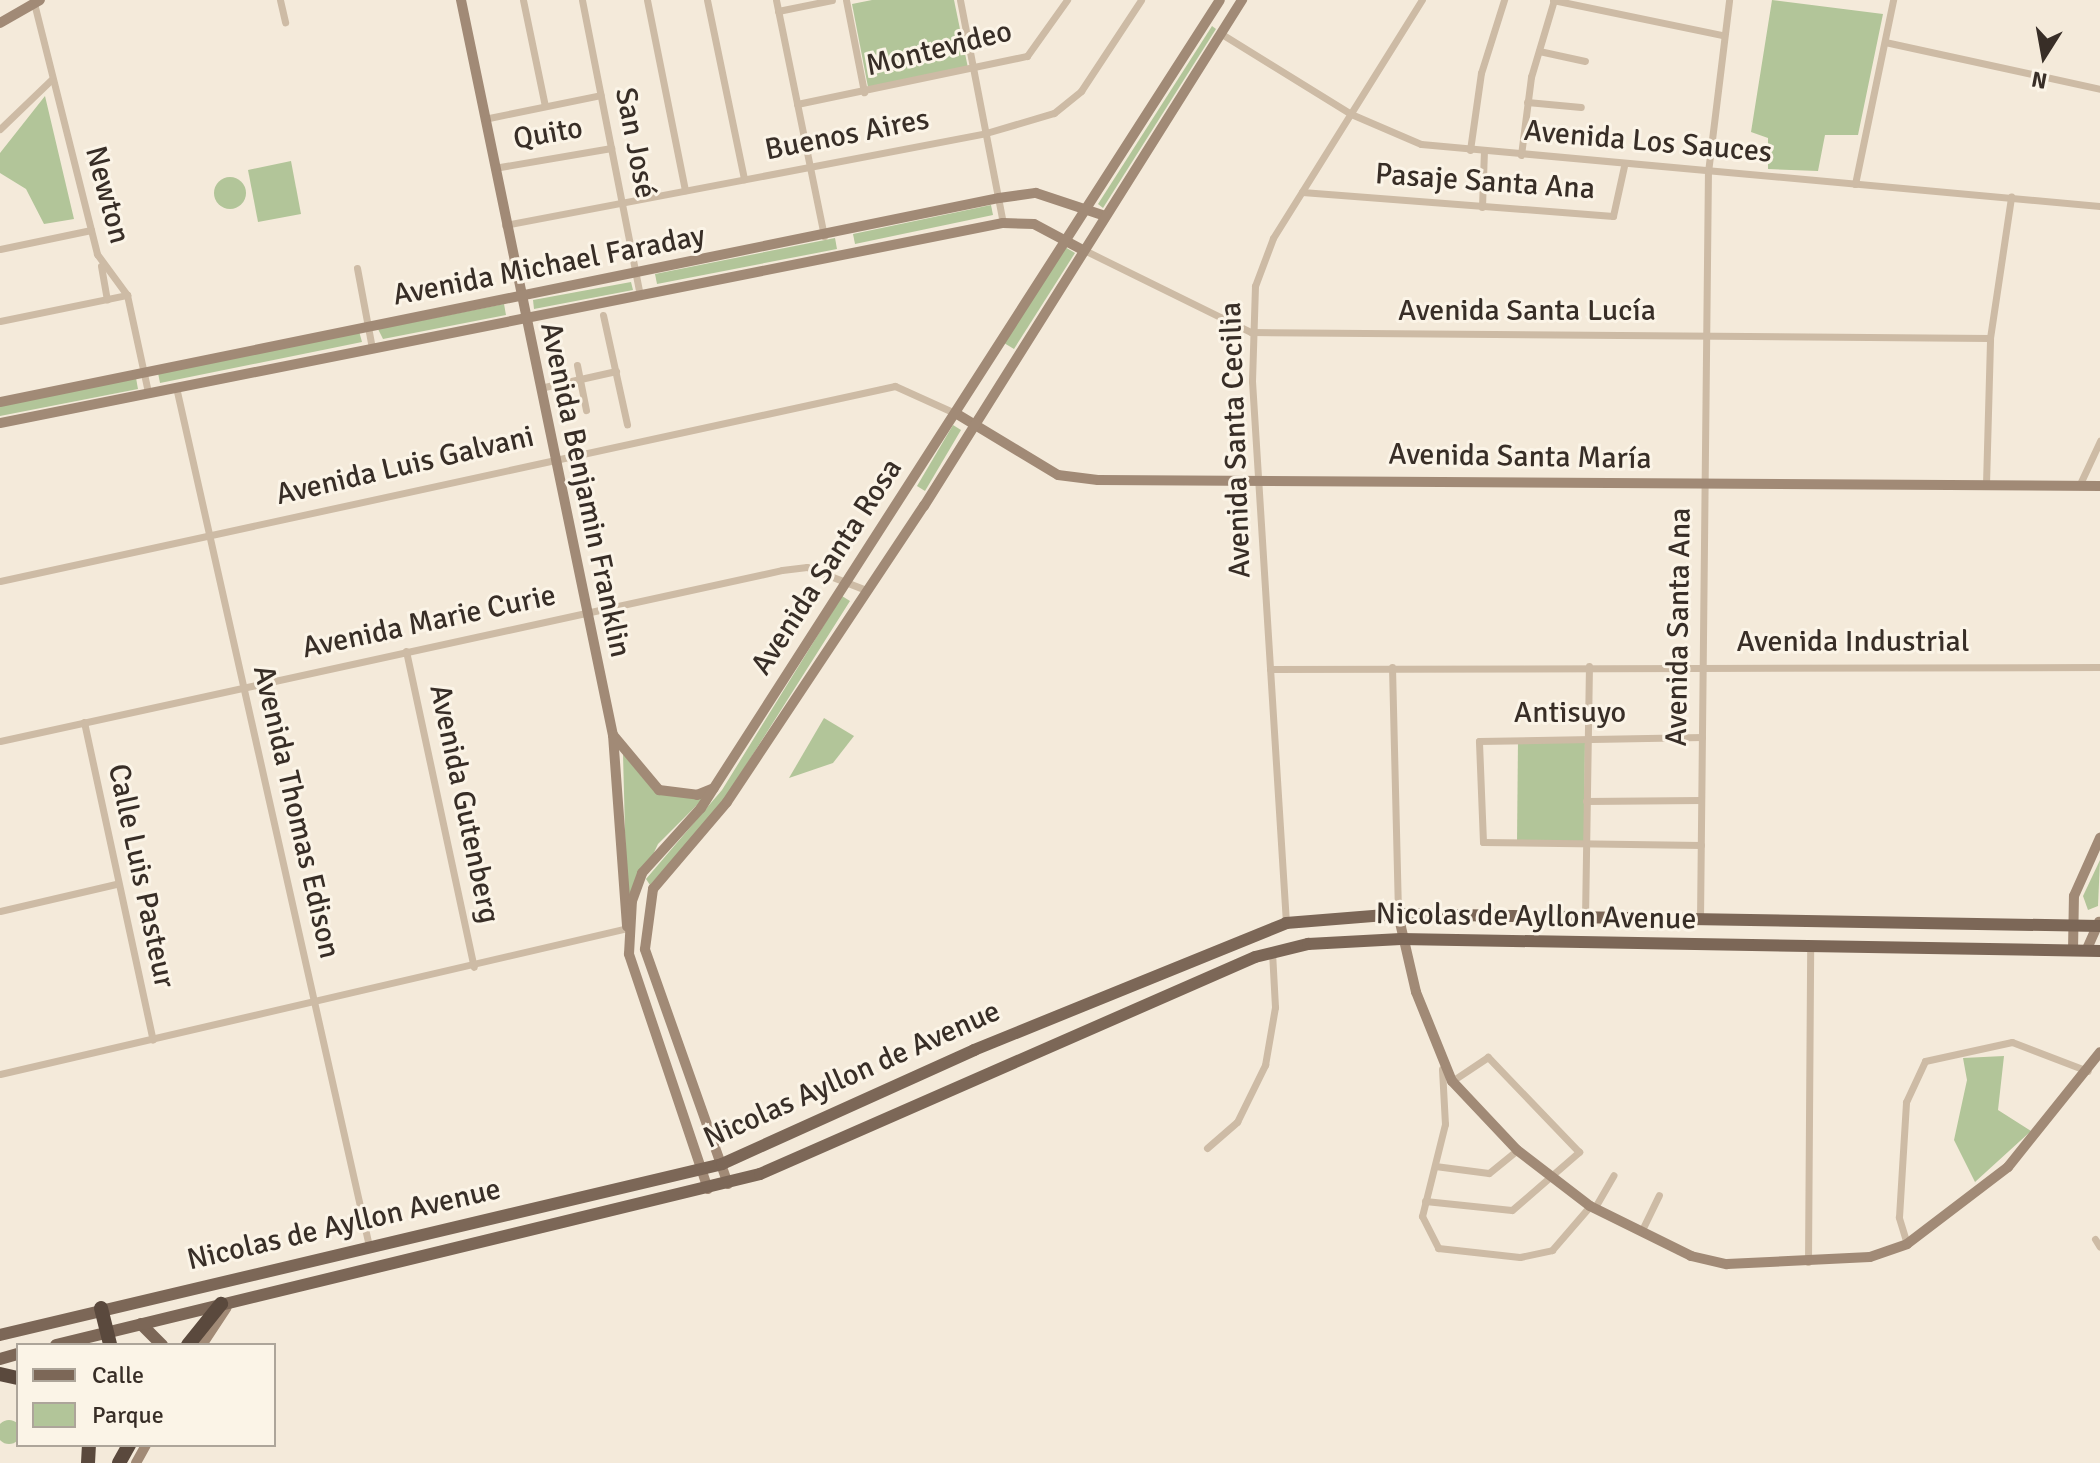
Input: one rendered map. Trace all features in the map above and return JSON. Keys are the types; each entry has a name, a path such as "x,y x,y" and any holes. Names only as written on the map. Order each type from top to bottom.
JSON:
{"highway":[{"path":"190,1343 226,1303"},
{"path":"101,1308 108,1339"}],"main road":[{"name":"Nicolas de Ayllon Avenue","path":"722,1164 1051,1017 1286,923 1398,914 1700,921 2099,924"},
{"name":"Nicolas de Ayllon Avenue","path":"1272,952 1401,939 2086,951"},
{"name":"Nicolas Ayllon de Avenue","path":"708,1189 728,1184 1272,952"},
{"name":"Nicolas Ayllon de Avenue","path":"701,1169 722,1164"},
{"name":"Nicolas de Ayllon Avenue","path":"0,1335 101,1308 701,1169"},
{"name":"Nicolas de Ayllon Avenue","path":"73,1343 108,1339 141,1324 708,1189"},
{"path":"141,1324 160,1343"}],"street":[{"path":"280,0 285,22"},
{"name":"Avenida Benjamin Franklin","path":"461,0 518,295 613,735 628,928"},
{"path":"523,0 545,106"},
{"name":"San José","path":"582,0 640,295"},
{"path":"647,0 685,190"},
{"path":"707,0 744,179"},
{"path":"776,0 824,236"},
{"path":"778,11 832,0"},
{"path":"846,0 864,92"},
{"path":"960,0 1003,223"},
{"name":"Montevideo","path":"797,104 973,72 1027,56 1067,0"},
{"name":"Buenos Aires","path":"505,225 986,133 1054,113 1081,91 1141,0"},
{"name":"Avenida Santa Rosa","path":"708,1189 629,954 628,928 642,873 714,788 846,577 957,414 1086,205 1220,0"},
{"name":"Avenida Santa Rosa","path":"728,1184 645,949 645,930 653,889 669,866 727,802 976,426 1083,250 1242,0"},
{"name":"Avenida Santa Cecilia","path":"1286,923 1251,332 1255,286 1302,192 1422,0"},
{"path":"1470,150 1481,73 1504,0"},
{"path":"1521,155 1527,102 1553,0 1722,35"},
{"name":"Avenida Santa Ana","path":"1700,921 1708,172 1722,35 1729,0"},
{"path":"1855,184 1893,0"},
{"path":"0,23 37,1"},
{"name":"Newton","path":"37,1 51,80 91,230 100,261 127,295 148,392"},
{"name":"Avenida Los Sauces","path":"1220,33 1351,114 1413,142 1624,166 2100,206"},
{"path":"1885,42 2100,89"},
{"path":"1539,51 1585,61"},
{"path":"0,129 51,80"},
{"path":"484,119 601,95"},
{"path":"1527,102 1581,107"},
{"name":"Quito","path":"494,168 611,148"},
{"path":"1482,207 1484,151"},
{"name":"Pasaje Santa Ana","path":"1302,192 1613,216 1624,166"},
{"name":"Avenida Michael Faraday","path":"0,402 999,198 1036,193 1086,205 1105,216"},
{"path":"1986,484 1990,338 2011,197"},
{"name":"Avenida Michael Faraday","path":"0,423 1003,223 1034,224 1083,250"},
{"path":"0,249 91,230"},
{"path":"845,231 849,253"},
{"name":"Avenida Santa Lucía","path":"1083,250 1251,332 1990,338"},
{"path":"100,261 107,299"},
{"path":"357,268 372,348"},
{"path":"0,321 127,295"},
{"path":"603,315 627,424"},
{"path":"577,365 586,410"},
{"path":"538,389 616,371"},
{"name":"Avenida Luis Galvani","path":"0,581 553,458 895,386 957,414"},
{"name":"Avenida Thomas Edison","path":"176,387 369,1246"},
{"name":"Avenida Santa María","path":"957,414 1071,477 2100,486"},
{"path":"2079,486 2100,441"},
{"name":"Avenida Marie Curie","path":"0,741 406,651 807,567 846,577 866,590"},
{"name":"Avenida Gutenberg","path":"406,651 474,967"},
{"path":"1585,919 1589,666"},
{"path":"1392,667 1401,939 1442,1069 1445,1124 1425,1201 1426,1235 1438,1248 1520,1257 1565,1241 1614,1175"},
{"name":"Avenida Industrial","path":"1270,669 2100,667"},
{"name":"Calle Luis Pasteur","path":"84,722 116,884 153,1040"},
{"path":"613,735 659,790 686,795 714,788"},
{"name":"Antisuyo","path":"1586,843 1482,839 1479,741 1485,736 1702,737"},
{"path":"1586,801 1701,800"},
{"path":"2086,951 2072,925 2074,896 2100,838"},
{"path":"1586,843 1701,845"},
{"path":"0,911 116,884"},
{"path":"2086,951 2099,924"},
{"path":"0,1074 474,967 628,928 645,930"},
{"path":"1808,1262 1810,947"},
{"path":"1207,1148 1237,1122 1265,1065 1275,1007 1272,952"},
{"path":"1907,1244 1899,1217 1906,1102 1925,1061 2012,1042 2088,1071"},
{"path":"1442,1069 1517,1150 1550,1179 1592,1207 1641,1232 1727,1264 1808,1262 1870,1257 1907,1244 2008,1167 2088,1071 2100,1052"},
{"path":"1425,1201 1512,1210 1550,1179 1579,1149 1484,1056 1452,1081"},
{"path":"1435,1166 1489,1173 1517,1150"},
{"path":"1641,1232 1659,1195"},
{"path":"2095,1239 2100,1247"},
{"path":"203,1343 226,1303"}],"green space":[{"path":"872,0 954,0 968,68 868,87 852,4"},
{"path":"1772,0 1883,14 1858,135 1825,135 1818,171 1768,169 1768,138 1751,132"},
{"path":"1212,26 1216,29 1103,208 1098,204"},
{"path":"45,96 74,219 44,224 26,189 0,173 0,153"},
{"path":"291,161 301,214 258,222 248,170"},
{"path":"230,177 241,182 246,193 241,204 230,209 219,204 214,193 219,182"},
{"path":"991,205 993,215 855,244 853,234"},
{"path":"835,238 837,249 657,284 655,274"},
{"path":"1065,247 1075,253 1014,349 1004,343"},
{"path":"631,282 633,290 534,309 533,300"},
{"path":"504,304 506,315 383,339 378,329"},
{"path":"359,331 362,342 160,383 158,373"},
{"path":"136,378 138,389 0,416 0,406"},
{"path":"953,425 961,430 925,491 917,486"},
{"path":"842,596 850,601 717,811 650,885 646,879 722,790"},
{"path":"824,718 854,736 833,763 789,778"},
{"path":"1518,740 1585,741 1584,842 1517,842"},
{"path":"623,754 655,792 696,799 711,791 658,844 627,910"},
{"path":"2100,860 2098,906 2088,910 2083,896"},
{"path":"2004,1056 1998,1110 2031,1131 1975,1182 1954,1140 1967,1080 1963,1058"},
{"path":"5,1421 16,1423 16,1441 5,1443 -1,1437 -1,1427"}]}
